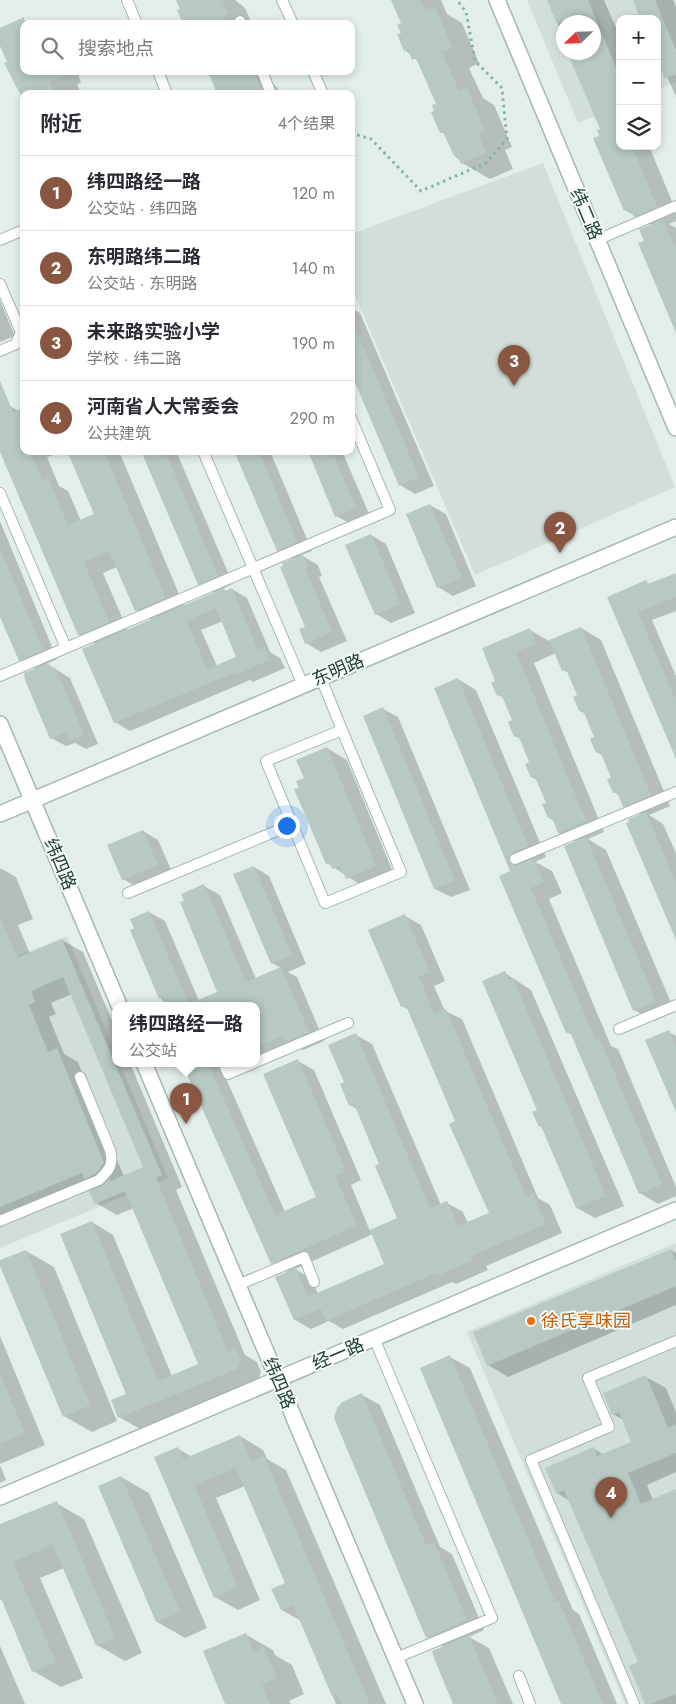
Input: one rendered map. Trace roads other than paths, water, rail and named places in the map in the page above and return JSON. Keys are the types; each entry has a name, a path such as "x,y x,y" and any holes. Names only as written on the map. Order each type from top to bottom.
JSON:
{"street":[{"name":"纬二路","path":"497,0 676,428"},
{"name":"东明路","path":"0,814 676,527"},
{"name":"纬四路","path":"0,724 118,1002"},
{"name":"纬四路","path":"146,1067 416,1704"},
{"name":"经一路","path":"0,1497 676,1210"}],"lane":[{"path":"127,0 135,20"},
{"path":"282,0 290,20"},
{"path":"160,75 165,90"},
{"path":"264,75 269,90"},
{"path":"315,75 321,90"},
{"path":"597,240 676,206"},
{"path":"0,240 20,232"},
{"path":"0,284 20,330"},
{"path":"0,351 16,344 20,334"},
{"path":"0,676 390,510 355,427"},
{"path":"205,455 303,685"},
{"path":"0,493 66,648"},
{"path":"320,678 342,730 401,872 325,903 266,761 342,730"},
{"path":"515,859 676,792"},
{"path":"128,893 293,824"},
{"path":"619,1029 676,1005"},
{"path":"260,1060 348,1023"},
{"path":"225,1067 228,1074 244,1067"},
{"path":"0,1221 99,1180 109,1169 113,1160 110,1150 80,1077"},
{"path":"238,1285 304,1257 314,1282"},
{"path":"374,1338 492,1618 396,1658"},
{"path":"634,1704 531,1460 609,1427 588,1378 676,1341"},
{"path":"519,1676 530,1704"}],"place":[{"name":"未来路实验小学","path":"514,386"},
{"name":"东明路纬二路","path":"560,553"},
{"name":"纬四路经一路","path":"186,1124"},
{"name":"徐氏享味园","path":"531,1321"},
{"name":"河南省人大常委会","path":"611,1518"}]}
